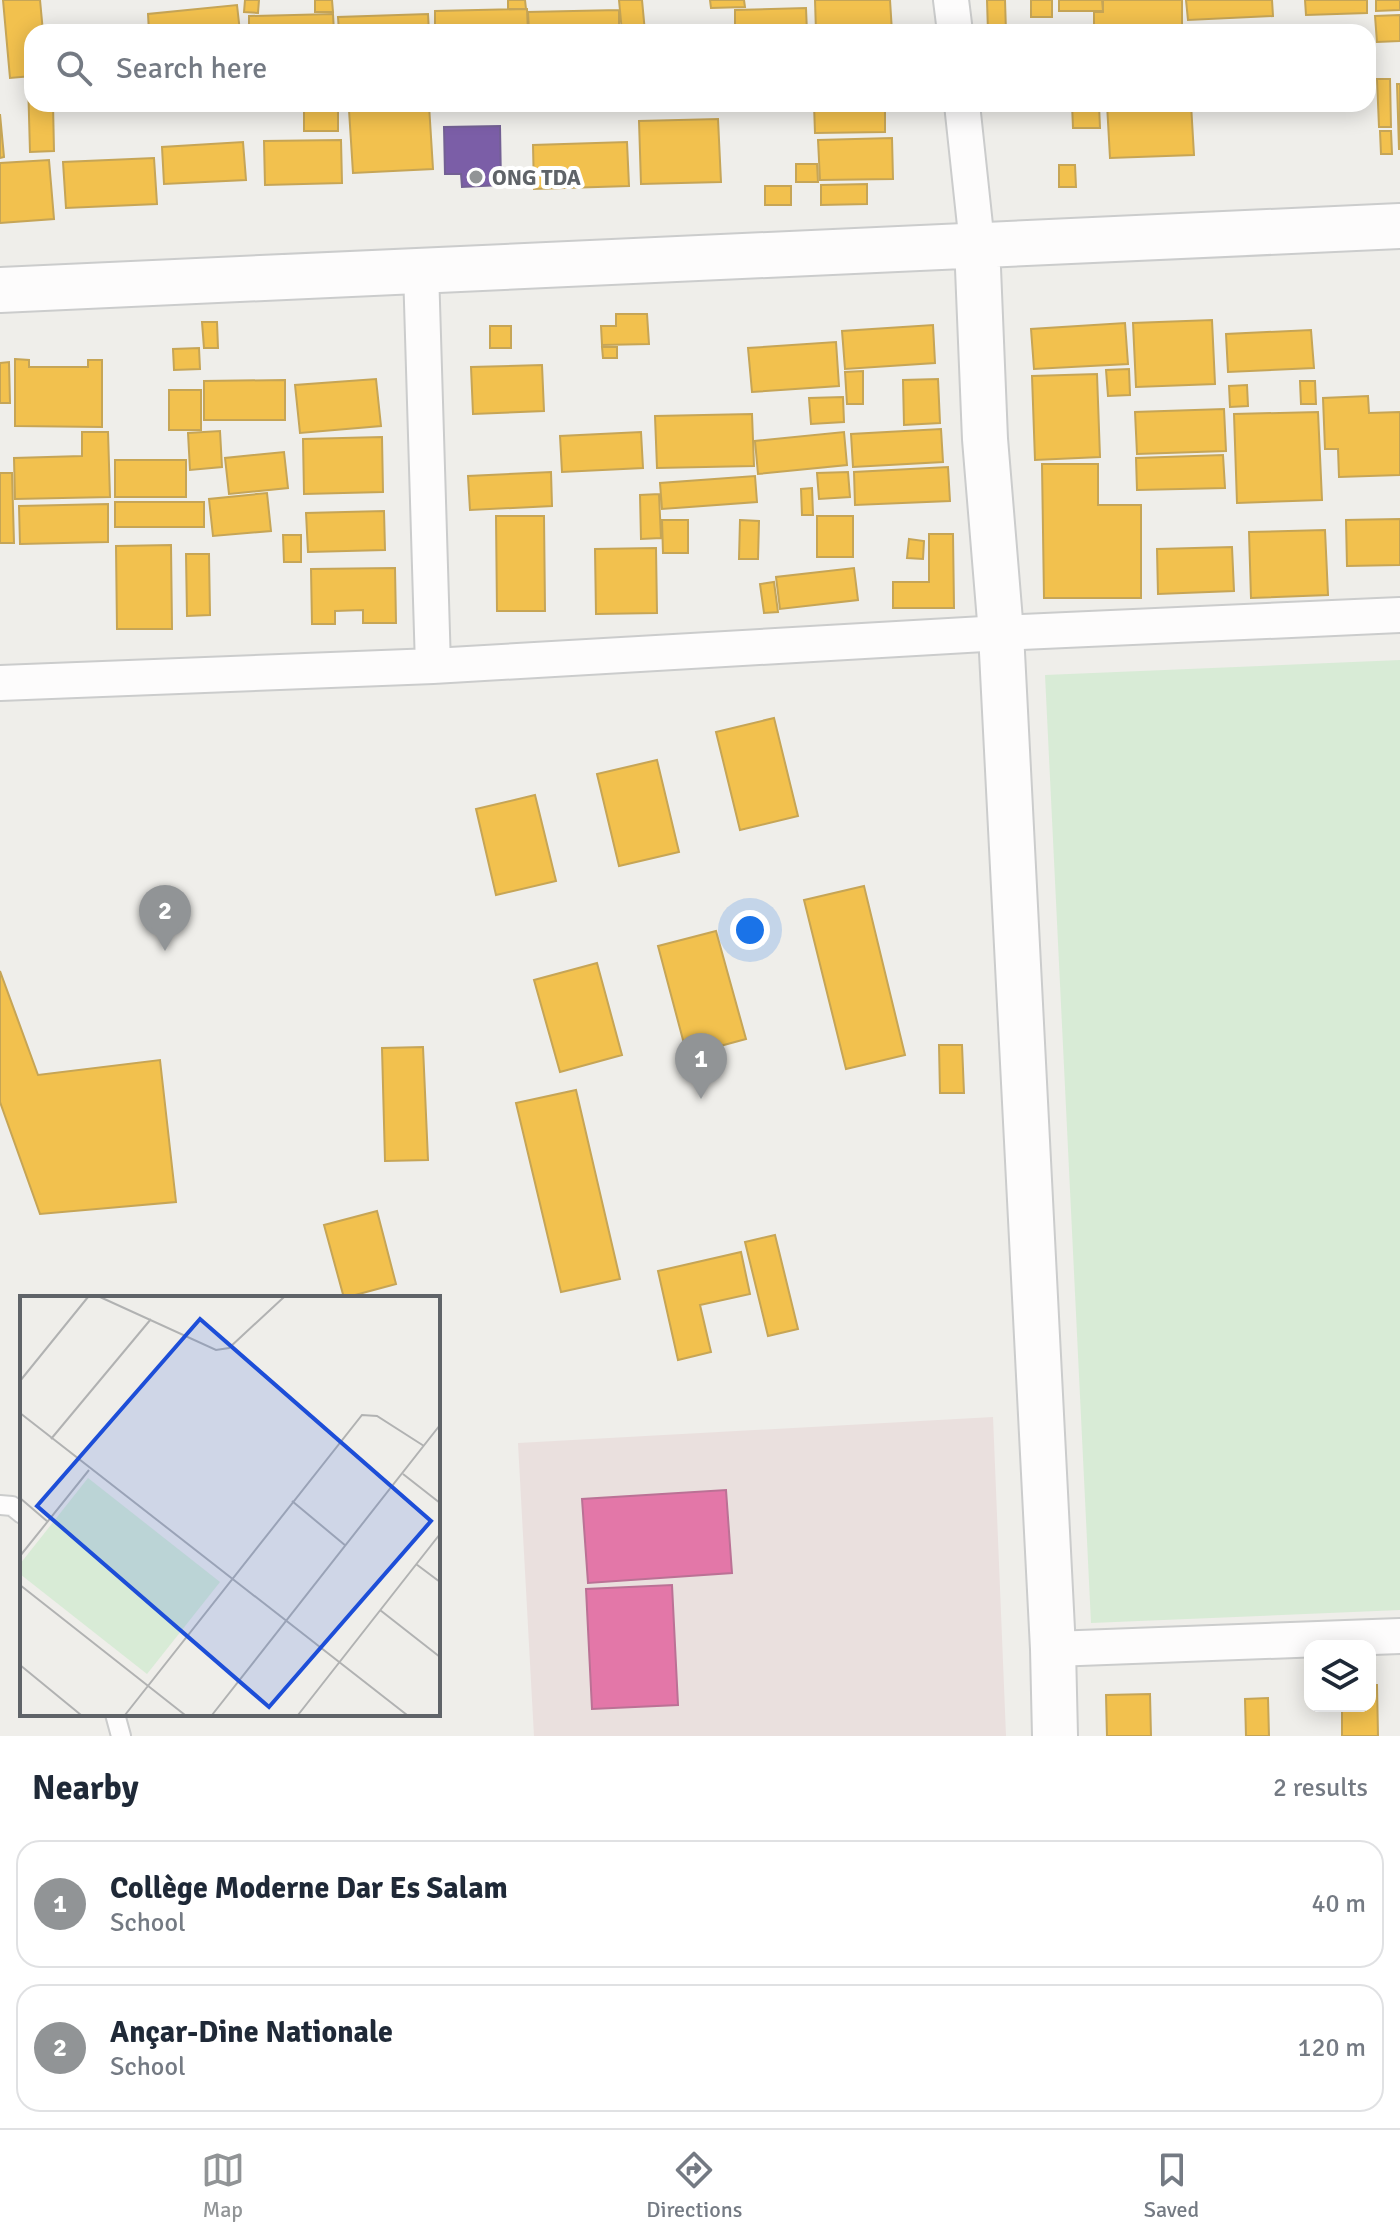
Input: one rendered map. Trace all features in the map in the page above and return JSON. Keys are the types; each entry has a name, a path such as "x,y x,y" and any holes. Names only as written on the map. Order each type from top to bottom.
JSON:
{"street":[{"path":"951,0 954,24"},
{"path":"963,112 977,244 985,439 1001,633 1055,1736"},
{"path":"0,290 1400,226"},
{"path":"421,270 433,666"},
{"path":"0,683 433,666 1001,633 1400,615"},
{"path":"1053,1649 1400,1636"}],"lane":[{"path":"0,1505 12,1506 20,1512"},
{"path":"116,1716 121,1736"}],"shaded area":[{"path":"993,1417 1006,1736 534,1736 518,1443"}],"green space":[{"path":"1400,660 1400,1610 1091,1623 1045,675"}],"building: Homes":[{"path":"3,0 40,0 42,24 24,24 24,77 10,78"},
{"path":"245,0 259,0 258,13 244,12"},
{"path":"315,0 332,0 333,12 315,12"},
{"path":"508,0 525,0 526,9 508,9"},
{"path":"619,0 642,0 644,24 621,24"},
{"path":"710,0 744,0 745,7 711,8"},
{"path":"815,0 890,0 892,24 816,24"},
{"path":"987,0 1005,0 1006,24 988,24"},
{"path":"1031,0 1052,0 1052,17 1031,17"},
{"path":"1059,0 1102,0 1103,11 1059,11"},
{"path":"1103,0 1182,0 1182,24 1094,24 1094,12 1103,12"},
{"path":"1186,0 1272,0 1273,16 1188,20"},
{"path":"1305,0 1367,0 1367,13 1306,15"},
{"path":"1376,0 1400,0 1400,10 1376,11"},
{"path":"237,5 239,24 149,24 148,14"},
{"path":"806,8 807,24 735,24 735,10"},
{"path":"527,9 528,24 435,24 435,11"},
{"path":"619,10 619,24 529,24 528,12"},
{"path":"333,14 334,24 249,24 249,16"},
{"path":"428,14 429,24 338,24 338,17"},
{"path":"1400,15 1400,41 1377,42 1375,16"},
{"path":"1377,79 1390,79 1391,127 1379,127"},
{"path":"1397,84 1400,84 1400,149 1399,149"},
{"path":"29,112 53,112 54,151 30,152"},
{"path":"304,112 338,112 338,131 304,131"},
{"path":"349,112 429,112 433,169 353,173"},
{"path":"814,112 885,112 885,132 815,133"},
{"path":"1072,112 1099,112 1100,128 1073,128"},
{"path":"1107,112 1191,112 1194,155 1110,158"},
{"path":"0,114 4,157 0,158"},
{"path":"718,119 721,182 641,184 639,121"},
{"path":"1380,131 1391,131 1392,154 1381,154"},
{"path":"892,138 893,179 820,180 818,140"},
{"path":"341,140 342,183 265,185 264,141"},
{"path":"243,142 246,180 164,184 162,147"},
{"path":"627,142 629,186 534,189 533,145"},
{"path":"154,158 157,204 66,208 63,162"},
{"path":"49,160 54,219 0,223 0,163"},
{"path":"796,164 817,164 818,182 796,182"},
{"path":"1059,165 1075,165 1076,187 1059,187"},
{"path":"867,184 867,204 821,205 821,185"},
{"path":"765,186 791,186 791,205 765,205"},
{"path":"616,314 647,314 649,344 602,345 601,326 616,326"},
{"path":"1212,320 1215,384 1136,387 1133,323"},
{"path":"202,322 217,322 218,348 204,348"},
{"path":"1125,323 1128,364 1034,369 1031,329"},
{"path":"933,325 935,363 845,369 842,331"},
{"path":"490,326 511,326 511,348 490,348"},
{"path":"1311,330 1314,368 1228,372 1226,334"},
{"path":"836,342 839,386 752,392 748,348"},
{"path":"602,347 617,347 617,358 603,358"},
{"path":"199,348 200,369 174,370 173,349"},
{"path":"15,359 29,360 29,367 88,367 88,360 102,360 102,427 15,426"},
{"path":"9,362 10,403 0,403 0,363"},
{"path":"542,365 544,411 473,414 471,367"},
{"path":"1129,369 1130,395 1108,396 1106,370"},
{"path":"863,371 863,404 847,404 845,372"},
{"path":"1097,374 1100,457 1035,460 1032,376"},
{"path":"376,379 381,426 300,433 295,385"},
{"path":"938,379 940,423 904,425 903,380"},
{"path":"285,380 285,420 204,420 204,381"},
{"path":"1300,381 1315,381 1316,404 1301,404"},
{"path":"1247,385 1248,406 1230,407 1229,386"},
{"path":"169,390 201,390 201,430 169,430"},
{"path":"1368,396 1369,413 1400,412 1400,475 1339,477 1338,449 1325,449 1323,398"},
{"path":"843,397 844,422 811,424 809,398"},
{"path":"1224,409 1226,451 1137,454 1135,412"},
{"path":"1318,412 1322,500 1237,503 1234,414"},
{"path":"752,414 754,466 657,468 655,416"},
{"path":"941,429 943,462 853,467 851,434"},
{"path":"220,431 222,467 190,470 188,433"},
{"path":"82,432 108,432 110,497 15,499 14,458 82,456"},
{"path":"641,432 643,468 562,472 560,436"},
{"path":"844,432 847,465 758,474 755,441"},
{"path":"382,437 383,492 304,494 303,439"},
{"path":"284,452 288,488 229,494 225,458"},
{"path":"1223,455 1225,488 1137,490 1136,458"},
{"path":"115,460 186,460 186,497 115,497"},
{"path":"1042,464 1098,464 1098,505 1141,505 1141,598 1044,598"},
{"path":"948,467 950,501 855,505 854,472"},
{"path":"551,472 552,506 470,510 468,476"},
{"path":"848,472 850,497 819,499 817,473"},
{"path":"0,473 12,473 14,543 0,543"},
{"path":"755,476 757,502 662,509 660,483"},
{"path":"812,488 813,515 802,515 801,489"},
{"path":"267,493 271,531 213,536 209,499"},
{"path":"659,494 661,538 641,539 640,495"},
{"path":"115,502 204,502 204,527 115,527"},
{"path":"108,504 108,542 20,544 19,506"},
{"path":"384,511 385,550 308,552 306,513"},
{"path":"496,516 544,516 545,611 497,611"},
{"path":"817,516 853,516 853,557 817,557"},
{"path":"1400,519 1400,565 1347,566 1346,520"},
{"path":"662,520 688,520 688,553 663,553"},
{"path":"740,520 759,521 758,559 739,559"},
{"path":"1325,530 1328,595 1251,598 1249,532"},
{"path":"929,534 953,534 954,608 893,608 893,582 929,582"},
{"path":"283,535 301,535 301,562 284,562"},
{"path":"909,539 924,541 923,559 907,558"},
{"path":"171,545 172,629 117,629 116,546"},
{"path":"1232,547 1234,591 1158,594 1157,549"},
{"path":"656,548 657,613 596,614 595,549"},
{"path":"186,554 209,554 210,615 187,616"},
{"path":"395,568 396,623 363,623 363,610 335,611 335,624 312,624 311,569"},
{"path":"854,568 858,600 780,609 776,577"},
{"path":"774,582 778,612 764,613 760,584"},
{"path":"774,718 798,816 740,830 716,732"},
{"path":"657,760 679,852 619,866 597,774"},
{"path":"535,795 556,881 496,895 476,809"},
{"path":"864,886 905,1055 846,1069 804,900"},
{"path":"716,931 746,1039 687,1055 658,946"},
{"path":"597,963 622,1055 560,1072 534,980"},
{"path":"0,971 38,1075 160,1060 176,1202 40,1214 0,1102"},
{"path":"939,1045 962,1045 964,1093 940,1093"},
{"path":"423,1047 428,1160 385,1161 382,1048"},
{"path":"576,1090 620,1279 561,1292 516,1103"},
{"path":"377,1211 396,1284 343,1296 324,1225"},
{"path":"775,1235 798,1329 768,1336 745,1242"},
{"path":"741,1252 750,1294 700,1305 711,1352 678,1360 658,1271"},
{"path":"1377,1685 1378,1736 1342,1736 1342,1712 1376,1712"},
{"path":"1150,1694 1151,1736 1107,1736 1106,1695"},
{"path":"1268,1698 1269,1736 1246,1736 1245,1699"}],"building: Offices":[{"path":"500,126 501,185 462,187 461,174 445,174 444,127"}],"building: Health":[{"path":"726,1490 732,1573 588,1583 582,1499"},
{"path":"672,1585 678,1705 592,1709 586,1589"}],"place":[{"name":"ONG TDA","path":"476,177"},
{"name":"Ançar-Dine Nationale","path":"165,951"},
{"name":"Collège Moderne Dar Es Salam","path":"701,1099"}]}
